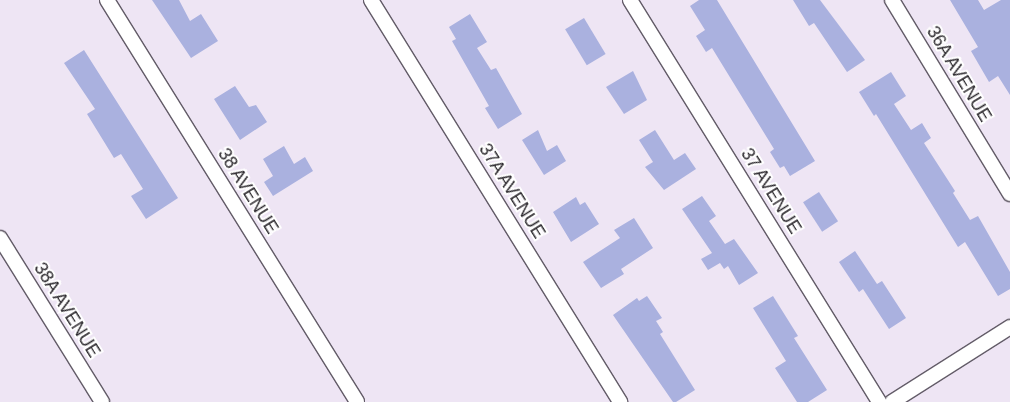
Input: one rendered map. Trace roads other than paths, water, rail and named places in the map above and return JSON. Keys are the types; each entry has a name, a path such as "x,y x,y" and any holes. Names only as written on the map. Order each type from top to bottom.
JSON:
{"street":[{"name":"38 AVENUE","path":"107,0 356,402"},
{"name":"37A AVENUE","path":"371,0 620,402"},
{"name":"37 AVENUE","path":"630,0 879,402"},
{"name":"36A AVENUE","path":"892,0 1010,194"},
{"name":"38A AVENUE","path":"0,238 102,402"},
{"path":"892,402 1010,327"}]}
